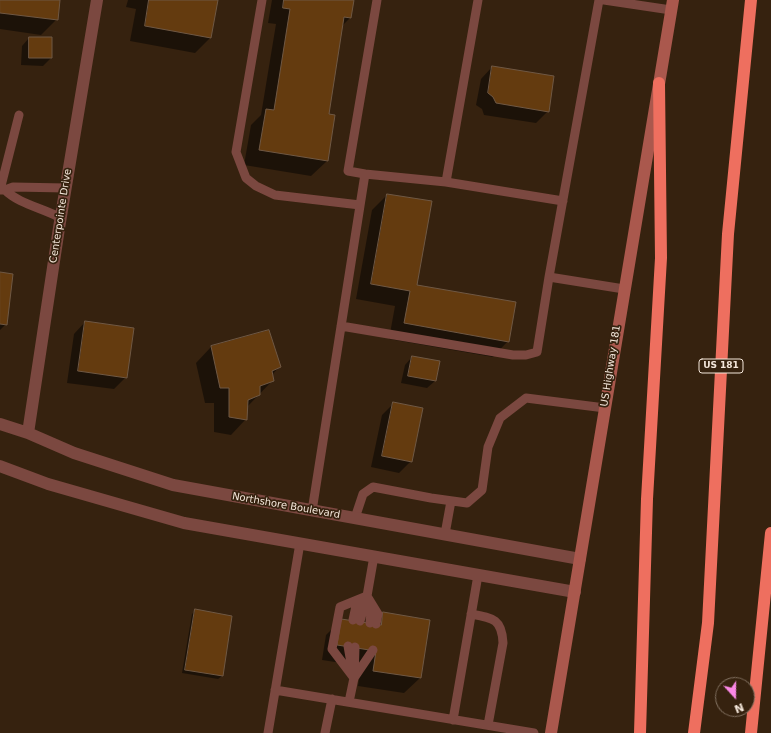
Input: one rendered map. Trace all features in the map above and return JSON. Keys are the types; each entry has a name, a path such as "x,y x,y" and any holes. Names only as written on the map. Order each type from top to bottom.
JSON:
{"highway":[{"name":"US 181","path":"694,733 708,623 728,234 751,0"},
{"path":"640,733 648,499 661,258 659,84"},
{"path":"751,733 771,533"}],"main road":[{"name":"US Highway 181","path":"551,733 672,5"}],"street":[{"name":"Centerpointe Drive","path":"28,433 61,218 97,0"},
{"name":"Northshore Boulevard","path":"0,424 28,433 74,454 172,485 580,559"},
{"path":"0,466 48,484 184,523 575,592"}],"lane":[{"path":"262,0 236,152 246,178 256,186 275,195 360,205"},
{"path":"377,0 348,172 446,182 563,201"},
{"path":"446,182 478,0"},
{"path":"341,326 513,355 526,355 537,352 549,276 599,0"},
{"path":"604,0 672,5"},
{"path":"2,190 19,115"},
{"path":"312,511 365,174"},
{"path":"2,190 13,187 66,188"},
{"path":"2,190 11,196 46,209 61,218"},
{"path":"549,276 624,289"},
{"path":"355,518 363,494 373,487 467,503 482,490 488,447 500,418 526,398 605,408"},
{"path":"444,534 452,501"},
{"path":"268,733 300,543"},
{"path":"373,624 367,596 374,556"},
{"path":"453,720 478,575"},
{"path":"357,621 356,606 367,596"},
{"path":"354,678 332,649 340,607 367,596"},
{"path":"471,614 490,617 499,624 502,633 503,643 488,725"},
{"path":"351,647 354,678"},
{"path":"349,702 354,678 369,650"},
{"path":"275,690 534,733"},
{"path":"325,733 332,699"},
{"path":"472,733 474,723"}],"building":[{"path":"0,0 60,0 58,20 0,13"},
{"path":"149,0 218,0 211,38 145,26"},
{"path":"284,0 354,0 351,18 344,17 329,114 335,115 328,161 259,150 266,109 274,110 290,9 283,8"},
{"path":"29,37 52,37 52,58 29,58"},
{"path":"492,66 554,76 549,112 496,103 493,97 488,93"},
{"path":"387,194 432,201 417,285 516,302 509,342 404,323 410,291 371,284"},
{"path":"0,272 13,274 7,325 0,324"},
{"path":"85,321 134,328 127,378 78,371"},
{"path":"269,330 281,367 272,371 274,381 260,386 260,395 248,400 247,420 229,417 229,388 220,388 211,346"},
{"path":"412,356 440,361 436,381 408,376"},
{"path":"393,402 423,408 412,462 382,456"},
{"path":"195,609 232,616 223,676 185,670"},
{"path":"383,612 430,620 421,678 373,671 376,651 337,645 341,619 381,625"}]}
